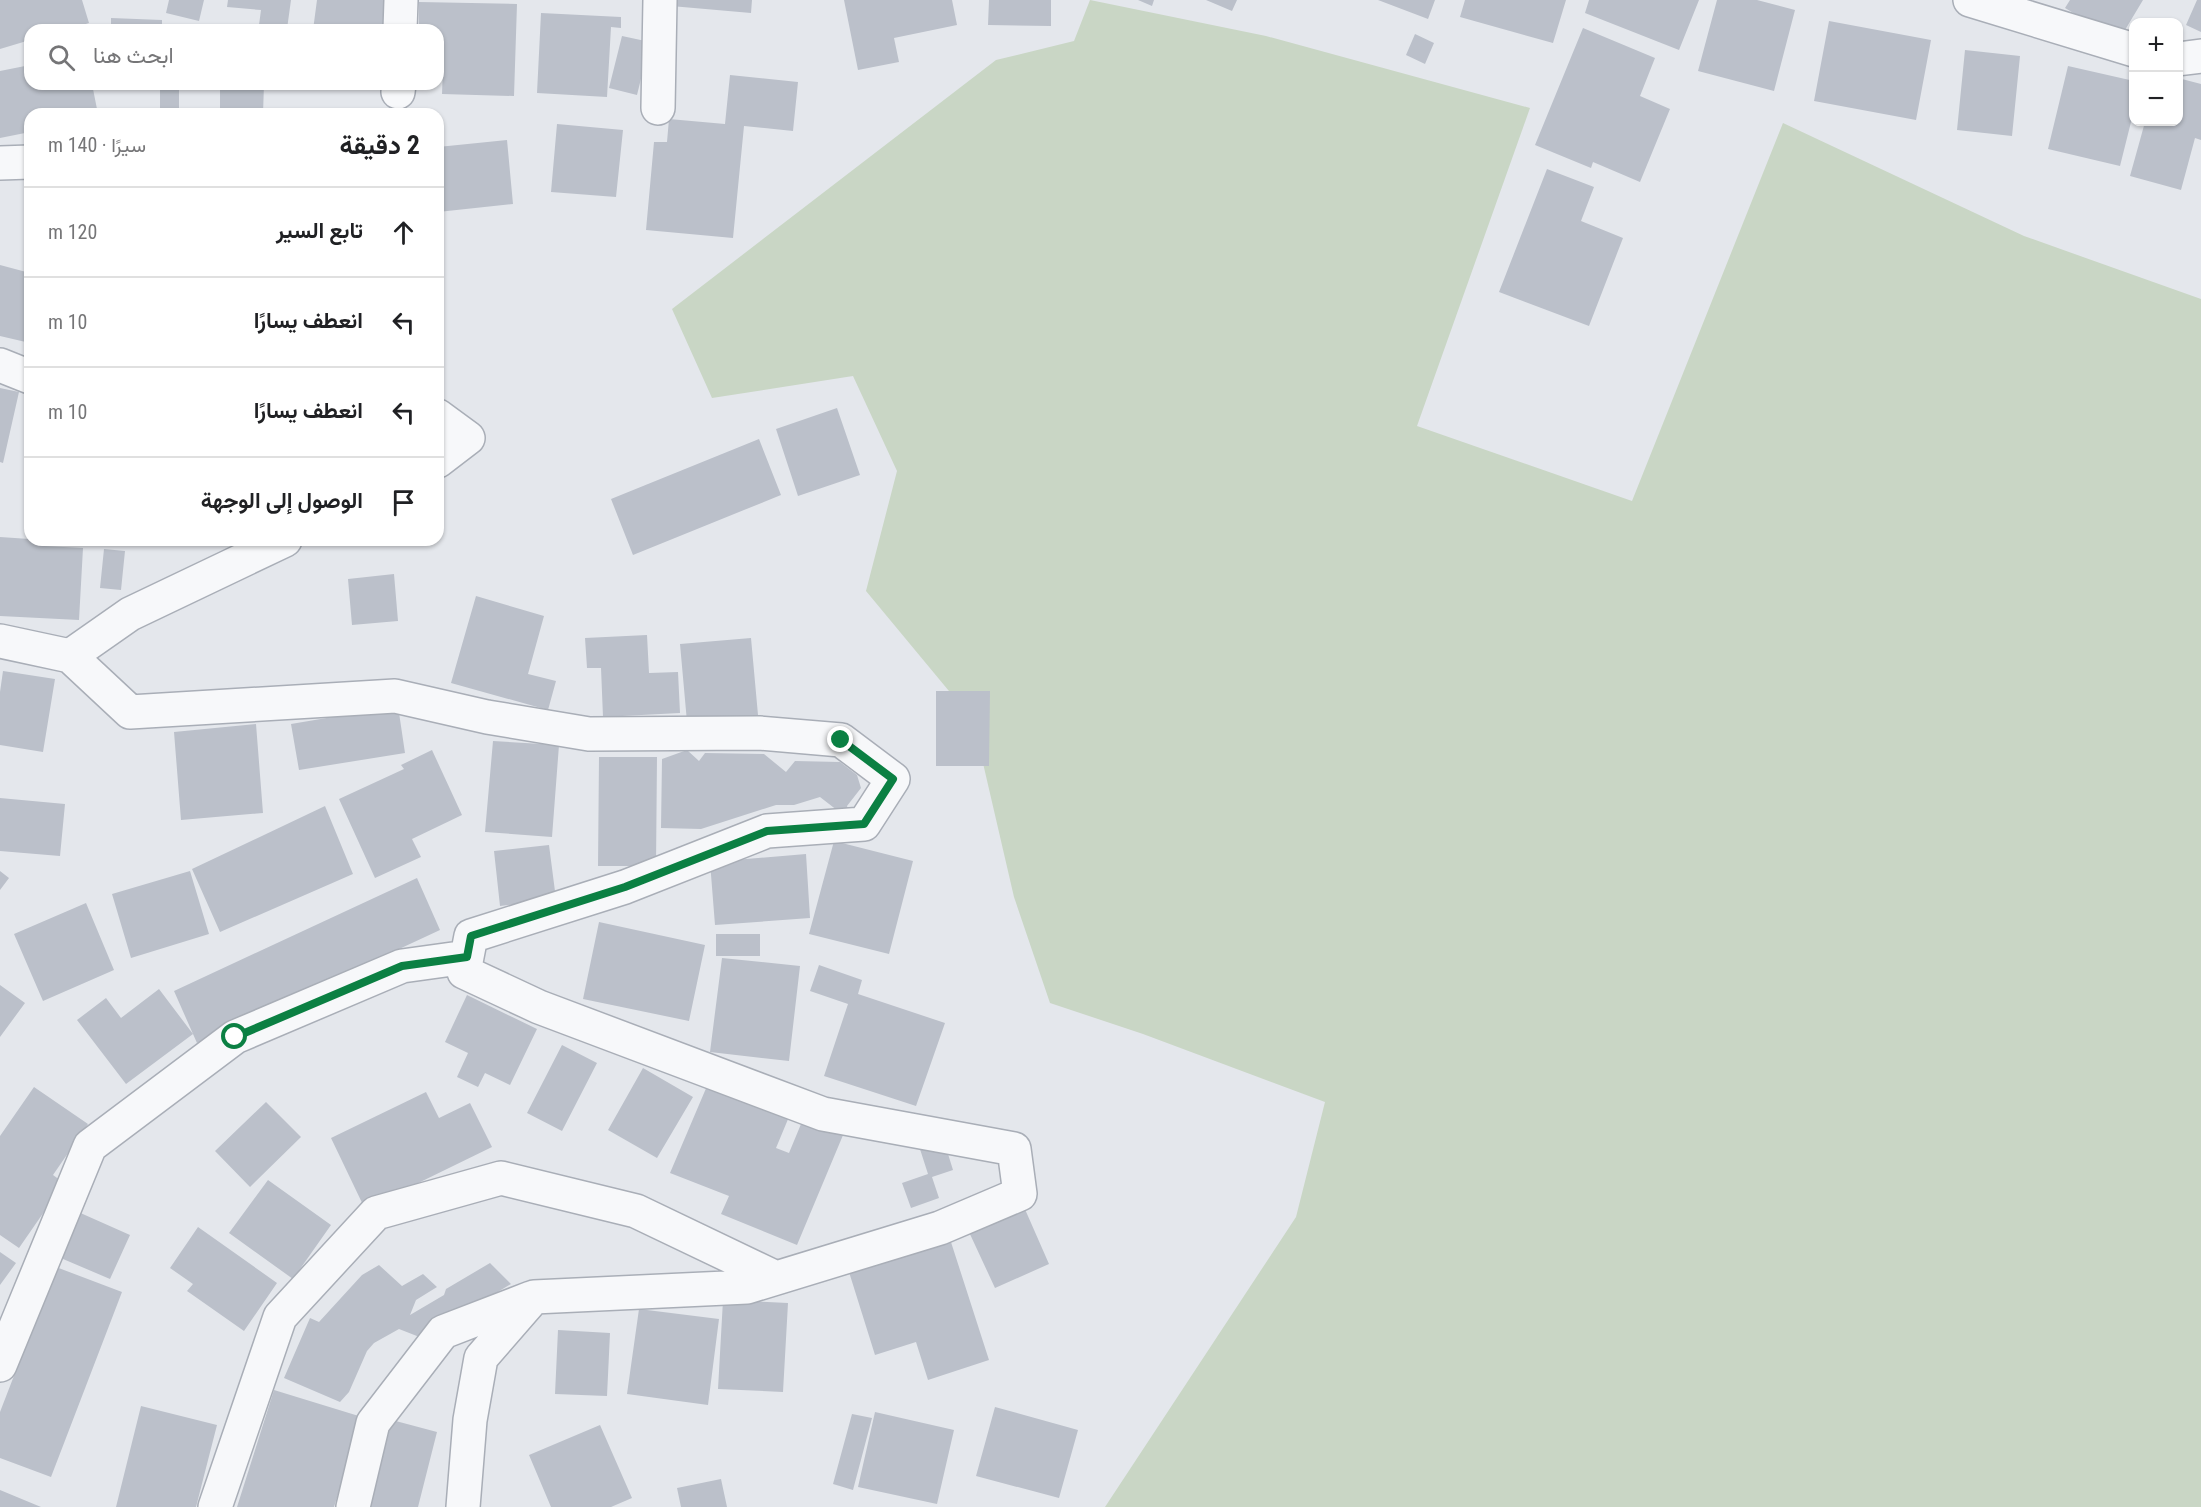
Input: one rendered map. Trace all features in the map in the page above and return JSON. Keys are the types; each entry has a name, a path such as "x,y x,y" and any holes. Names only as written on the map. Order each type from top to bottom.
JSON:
{"street":[{"path":"400,24 401,0"},
{"path":"658,108 660,0"},
{"path":"1970,0 2129,49"},
{"path":"2183,58 2201,56"},
{"path":"0,163 24,162"},
{"path":"0,365 24,375"},
{"path":"444,420 468,438 444,456"},
{"path":"70,656 130,614 272,546"},
{"path":"0,641 70,656 130,712 395,696 487,717 589,734 759,733 841,740 893,779 864,824 767,831 625,887 471,936 464,972 538,1008 823,1114 1014,1149 1020,1194 940,1228 747,1287 534,1297 444,1332 373,1424 353,1507"},
{"path":"0,1365 90,1146 235,1037 402,966 467,957"},
{"path":"215,1507 280,1317 376,1213 501,1178 636,1211 776,1278"},
{"path":"463,1507 470,1420 481,1358 534,1297"}],"green space":[{"path":"1090,0 1266,36 1530,108 1417,426 1632,501 1783,123 2024,236 2201,299 2201,1507 1105,1507 1296,1217 1325,1102 1143,1034 1050,1003 1014,897 973,720 866,591 897,471 853,376 712,398 672,309 996,60 1074,41"}],"building":[{"path":"0,0 82,0 89,23 24,24 24,42 0,49"},
{"path":"169,0 204,0 199,21 166,13"},
{"path":"228,0 291,0 288,24 259,24 261,10 227,7"},
{"path":"317,0 388,0 385,24 314,24"},
{"path":"671,0 752,0 751,13 671,6"},
{"path":"844,0 952,0 957,25 894,38 899,62 858,70"},
{"path":"989,0 1051,0 1051,26 988,25"},
{"path":"1138,0 1154,0 1152,6"},
{"path":"1206,0 1237,0 1232,11"},
{"path":"1378,0 1435,0 1428,19"},
{"path":"1465,0 1566,0 1553,43 1460,17"},
{"path":"1589,0 1699,0 1679,50 1585,13"},
{"path":"1717,0 1757,0 1795,10 1774,91 1698,71"},
{"path":"2070,0 2143,0 2132,18 2129,18 2129,23 2119,40 2065,8"},
{"path":"2197,0 2201,0 2201,32 2186,25"},
{"path":"419,2 517,4 514,96 442,94 444,90 444,24 419,24"},
{"path":"541,13 621,17 621,28 611,27 607,97 537,93"},
{"path":"111,18 162,20 162,24 111,24"},
{"path":"1829,21 1931,40 1916,120 1814,101"},
{"path":"1583,28 1655,58 1640,96 1670,109 1640,182 1593,162 1591,168 1535,145"},
{"path":"1415,34 1434,43 1425,64 1406,55"},
{"path":"622,36 650,42 637,95 609,88"},
{"path":"1965,50 2020,56 2012,136 1957,130"},
{"path":"24,66 24,90 93,90 97,108 24,108 24,133 0,138 0,71"},
{"path":"2068,66 2129,80 2130,126 2120,166 2048,149"},
{"path":"730,75 798,82 793,131 744,126 733,238 646,230 654,142 667,142 669,119 725,124"},
{"path":"2183,79 2201,84 2201,140 2195,138 2181,190 2130,176 2144,126 2183,126"},
{"path":"160,90 179,90 179,108 160,108"},
{"path":"220,90 264,90 263,108 220,108"},
{"path":"557,124 623,130 616,197 551,192"},
{"path":"507,140 513,204 444,211 444,146"},
{"path":"1547,169 1594,187 1581,221 1623,238 1589,326 1499,292"},
{"path":"0,265 24,271 24,342 0,336"},
{"path":"0,388 19,392 3,463 0,462"},
{"path":"837,408 860,475 798,496 776,429"},
{"path":"759,439 781,495 633,555 611,499"},
{"path":"0,537 24,539 24,546 83,548 79,620 0,616"},
{"path":"104,549 125,551 121,590 100,588"},
{"path":"394,574 398,621 352,625 348,579"},
{"path":"476,596 544,616 528,674 556,681 548,710 451,683"},
{"path":"647,635 649,673 678,672 680,713 603,717 601,668 587,668 585,638"},
{"path":"751,638 758,715 687,722 680,644"},
{"path":"3,671 55,679 43,752 0,745 0,692"},
{"path":"936,691 990,691 989,766 936,766"},
{"path":"398,706 405,753 299,770 291,724"},
{"path":"256,724 263,813 181,820 174,732"},
{"path":"493,741 559,745 552,837 485,832"},
{"path":"432,750 462,815 412,839 421,857 375,878 339,799 404,769 401,765"},
{"path":"687,750 699,761 705,753 764,754 786,772 795,761 840,762 857,775 861,788 847,806 851,821 820,797 794,805 776,805 701,829 661,828 662,759"},
{"path":"599,757 657,757 656,866 598,866"},
{"path":"0,798 65,804 60,856 0,851"},
{"path":"325,806 353,874 220,932 192,869"},
{"path":"834,841 913,861 889,954 809,934"},
{"path":"549,845 556,899 500,906 494,851"},
{"path":"806,854 810,918 715,925 710,862"},
{"path":"0,871 9,878 0,890"},
{"path":"190,871 209,934 131,958 112,894"},
{"path":"417,878 440,930 197,1043 174,991"},
{"path":"86,903 114,970 43,1001 14,934"},
{"path":"599,922 705,945 689,1021 583,999"},
{"path":"716,934 760,934 760,956 716,956"},
{"path":"722,958 800,966 789,1061 710,1052"},
{"path":"819,965 862,980 858,994 945,1023 916,1106 824,1076 848,1004 810,991"},
{"path":"0,985 25,1003 0,1037"},
{"path":"159,989 193,1034 126,1084 77,1020 106,998 121,1018"},
{"path":"467,995 537,1029 510,1085 485,1073 478,1087 457,1077 468,1053 445,1042"},
{"path":"562,1045 597,1063 562,1131 527,1113"},
{"path":"643,1068 693,1097 657,1158 608,1130"},
{"path":"710,1079 791,1112 776,1148 789,1153 806,1112 846,1128 797,1245 721,1214 729,1196 670,1173"},
{"path":"34,1087 88,1124 53,1175 64,1183 19,1248 0,1235 0,1136"},
{"path":"426,1092 439,1118 470,1103 492,1147 365,1209 331,1138"},
{"path":"266,1102 301,1137 250,1187 215,1151"},
{"path":"943,1138 953,1170 932,1177 939,1198 911,1208 902,1183 928,1174 919,1146"},
{"path":"268,1180 331,1225 293,1279 229,1233"},
{"path":"1024,1207 1049,1264 995,1288 969,1232"},
{"path":"76,1211 130,1235 110,1279 56,1256"},
{"path":"198,1227 277,1283 244,1331 187,1291 193,1284 170,1268"},
{"path":"950,1239 989,1360 928,1380 916,1342 875,1355 849,1272"},
{"path":"0,1252 16,1263 0,1285"},
{"path":"490,1263 511,1284 422,1338 399,1329 374,1343 367,1351 349,1392 340,1402 284,1378 310,1318 319,1322 362,1275 379,1265 402,1286 423,1274 437,1287 416,1300 410,1315 444,1295 446,1289"},
{"path":"56,1267 122,1292 51,1477 0,1458 0,1412"},
{"path":"723,1300 788,1303 783,1392 718,1389"},
{"path":"639,1309 719,1319 708,1405 627,1394"},
{"path":"558,1330 610,1333 607,1396 555,1394"},
{"path":"274,1390 362,1417 334,1507 237,1507"},
{"path":"141,1406 217,1425 196,1507 116,1507"},
{"path":"995,1407 1078,1430 1059,1498 976,1476"},
{"path":"875,1412 954,1430 937,1504 858,1487"},
{"path":"852,1414 872,1418 853,1490 833,1484"},
{"path":"392,1420 437,1432 418,1507 363,1507 368,1486 375,1488"},
{"path":"600,1425 632,1498 611,1507 551,1507 529,1455"},
{"path":"721,1479 727,1507 681,1507 677,1488"},
{"path":"0,1490 41,1507 0,1507"}],"route":[{"path":"235,1037 402,966 467,957 471,936 625,887 767,831 864,824 893,779 841,740"}]}
